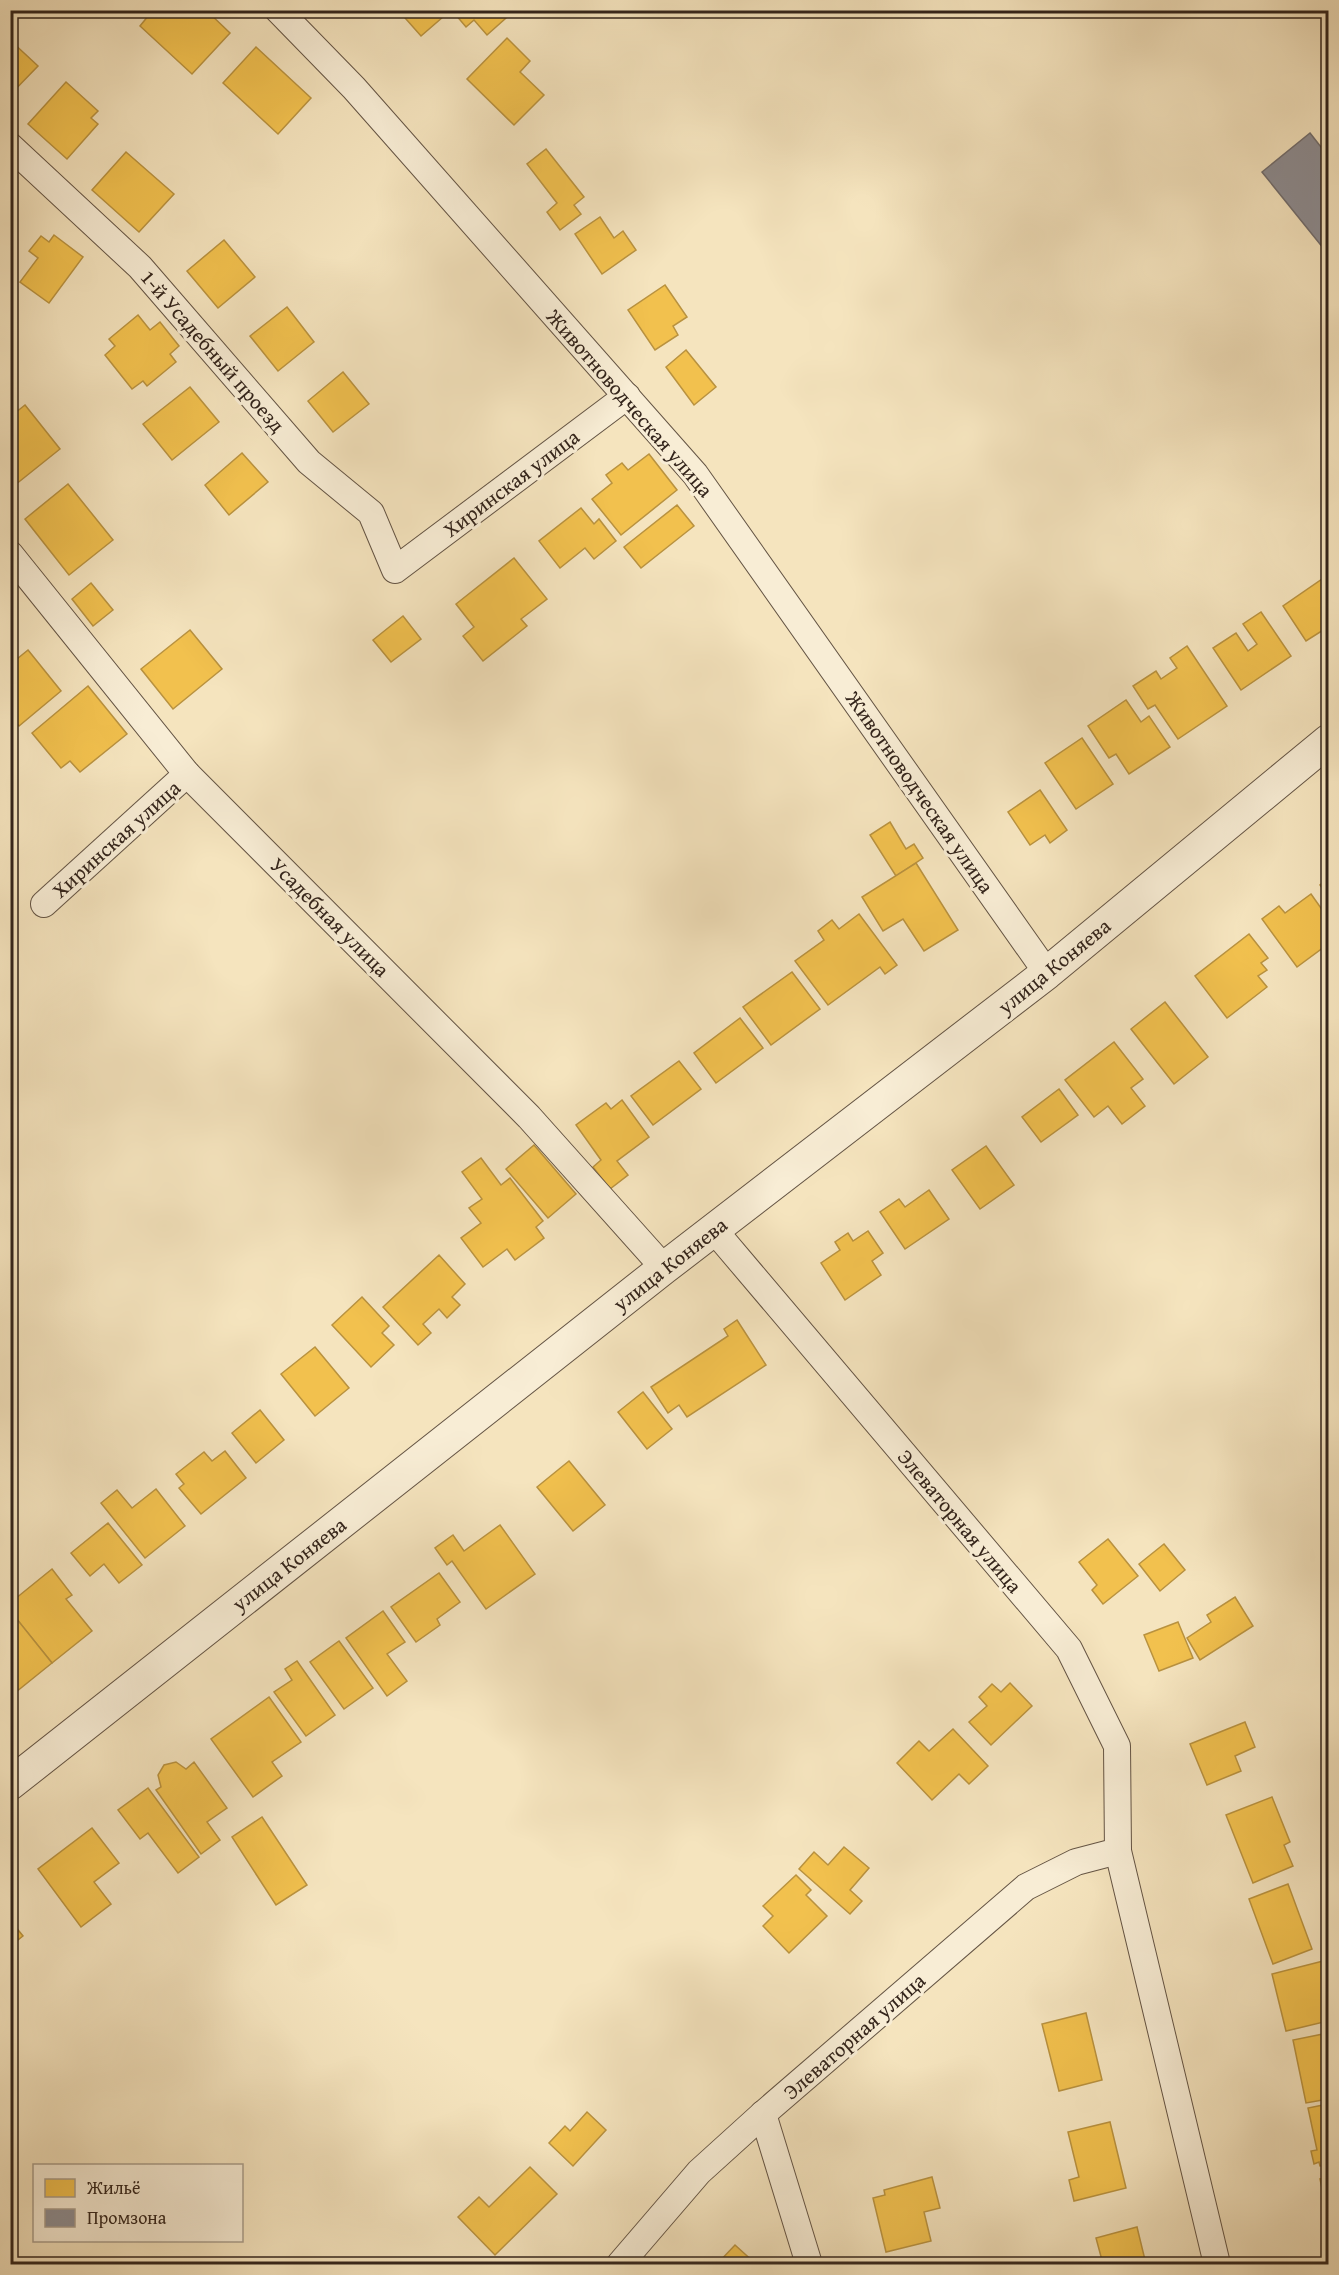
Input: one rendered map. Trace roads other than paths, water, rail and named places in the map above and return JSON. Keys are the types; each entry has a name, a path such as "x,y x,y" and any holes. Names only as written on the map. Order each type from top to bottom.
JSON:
{"street":[{"name":"Животноводческая улица","path":"278,10 354,88 695,474 1047,973"},
{"name":"1-й Усадебный проезд","path":"10,146 140,267 309,462 371,513 395,570"},
{"name":"Хиринская улица","path":"395,570 627,396"},
{"name":"Усадебная улица","path":"10,554 187,774 529,1117 664,1268"},
{"name":"улица Коняева","path":"10,1784 664,1268 1047,973 1329,741"},
{"name":"Хиринская улица","path":"44,904 187,774"},
{"name":"Элеваторная улица","path":"714,1230 1069,1649 1117,1746 1118,1851 1217,2265"},
{"name":"Элеваторная улица","path":"620,2265 699,2172 1026,1887 1076,1862 1118,1851"},
{"path":"763,2114 809,2265"}]}
